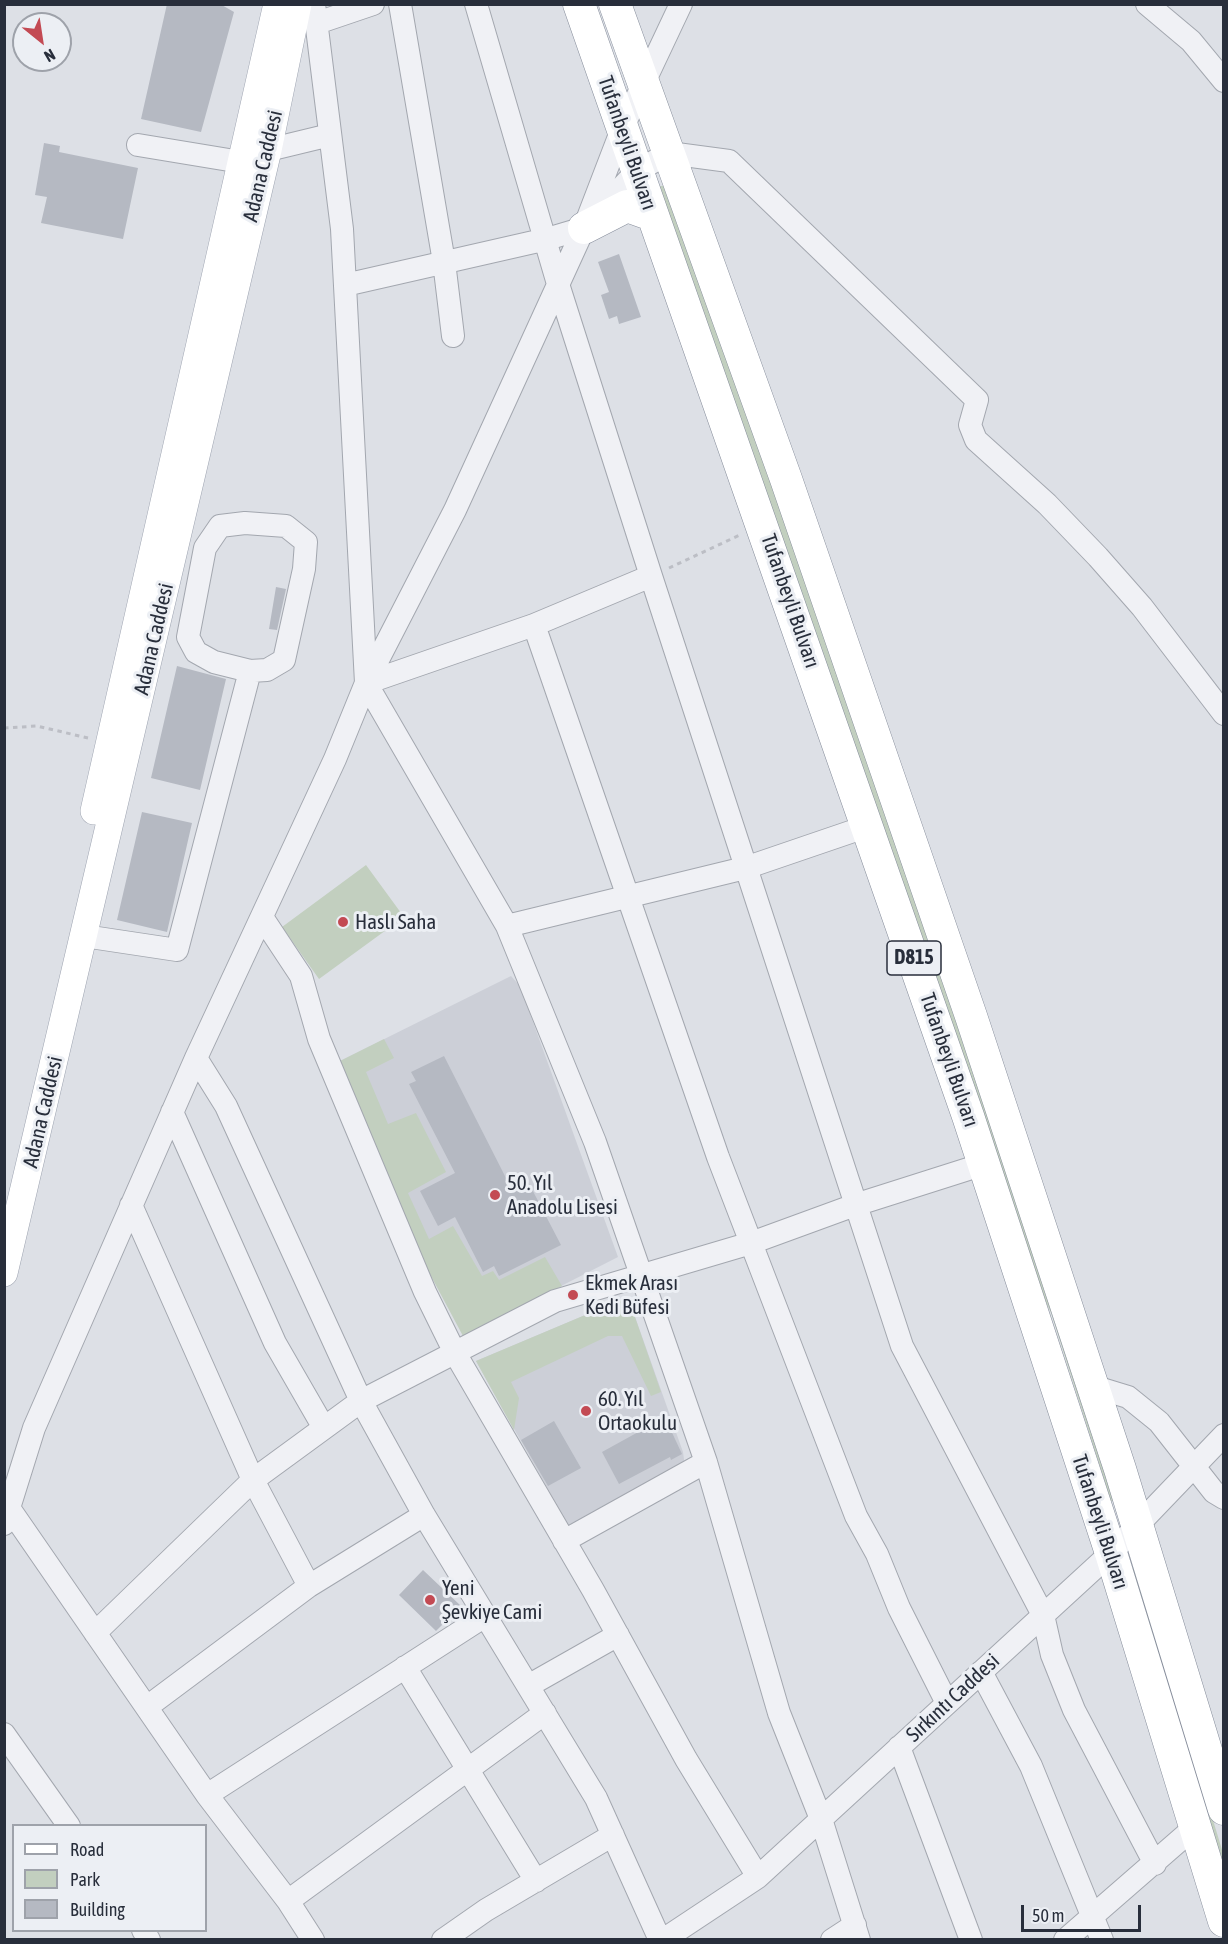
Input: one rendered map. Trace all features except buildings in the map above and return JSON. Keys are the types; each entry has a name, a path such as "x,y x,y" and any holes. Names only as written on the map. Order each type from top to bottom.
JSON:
{"highway":[{"name":"Tufanbeyli Bulvarı","path":"579,4 868,826 984,1164 1111,1553 1224,1921"},
{"name":"Tufanbeyli Bulvarı","path":"615,4 786,479 968,1005 1092,1386 1223,1803"},
{"path":"584,228 627,206 652,215"}],"main road":[{"path":"4,1207 277,4"},
{"name":"Adana Caddesi","path":"4,1273 268,150 310,11"}],"street":[{"path":"373,4 310,11 342,229 366,683 507,926 595,1142 706,1462 779,1713 821,1819 857,1932 832,1940"},
{"path":"400,4 444,262 453,336"},
{"path":"476,4 547,239 558,284 902,1346 1043,1615 1052,1655 1074,1710 1155,1864"},
{"path":"1147,4 1191,41 1224,81"},
{"path":"313,1940 288,1901 207,1794 95,1633 7,1516 34,1428 172,1112 335,759 366,683 455,510 584,228 622,129 644,84 675,8"},
{"path":"138,145 241,162 268,150 330,135"},
{"path":"345,285 547,239 584,228 637,171 669,153 729,161 977,400 970,424 976,440 1047,504 1098,557 1142,607 1224,714"},
{"path":"245,523 286,526 306,542 304,569 284,660 267,670 250,672 214,662 196,652 188,637 205,548 220,526 245,523"},
{"path":"366,683 534,625 651,576"},
{"path":"534,625 718,1157 856,1516 877,1554 899,1608 947,1703"},
{"path":"84,936 177,950 250,672"},
{"path":"507,926 745,867 868,826"},
{"path":"262,917 301,976 319,1039 425,1292 454,1353 564,1540 686,1759 758,1877"},
{"path":"196,1058 226,1106 361,1401 424,1515 596,1798 662,1940"},
{"path":"172,1112 275,1343 324,1428"},
{"path":"95,1633 253,1480 361,1401 555,1301 751,1243 855,1205 984,1164"},
{"path":"131,1205 253,1480 309,1586"},
{"path":"1092,1386 1128,1397 1159,1422 1214,1492 1224,1498"},
{"name":"Sırkıntı Caddesi","path":"662,1940 758,1877 1111,1553 1224,1435"},
{"path":"564,1540 706,1462"},
{"path":"147,1707 309,1586 424,1515"},
{"path":"207,1794 485,1616"},
{"path":"528,1686 618,1635"},
{"path":"405,1667 536,1881"},
{"path":"981,1672 1031,1766 1095,1916 1102,1940"},
{"path":"288,1901 397,1824 545,1713"},
{"path":"4,1734 68,1824"},
{"path":"899,1748 971,1940"},
{"path":"1065,1940 1196,1826"},
{"path":"443,1940 613,1835"}],"path":[{"path":"651,576 762,524"},
{"path":"4,728 37,726 79,734 109,745"}],"shaded area":[{"name":"50. Yıl Anadolu Lisesi","path":"511,976 520,986 618,1257 463,1336 336,1063"},
{"name":"60. Yıl Ortaokulu","path":"628,1297 683,1452 685,1467 568,1525 476,1361"}],"green space":[{"path":"666,185 930,934 1116,1500 1111,1501 1051,1313 1034,1276 657,187"},
{"name":"Haslı Saha","path":"366,865 404,917 319,979 282,927"},
{"path":"384,1039 394,1058 366,1072 388,1124 416,1113 446,1172 408,1193 429,1239 453,1226 482,1276 493,1271 499,1280 545,1257 562,1286 463,1336 416,1248 336,1063"},
{"path":"628,1297 661,1392 651,1396 622,1336 608,1336 511,1382 519,1398 514,1430 476,1361"},
{"path":"1136,1567 1223,1853 1223,1889 1130,1569"}],"place":[{"name":"Haslı Saha","path":"343,922"},
{"name":"50. Yıl Anadolu Lisesi","path":"495,1195"},
{"name":"Ekmek Arası Kedi Büfesi","path":"573,1295"},
{"name":"60. Yıl Ortaokulu","path":"586,1411"},
{"name":"Yeni Şevkiye Cami","path":"430,1600"}]}
